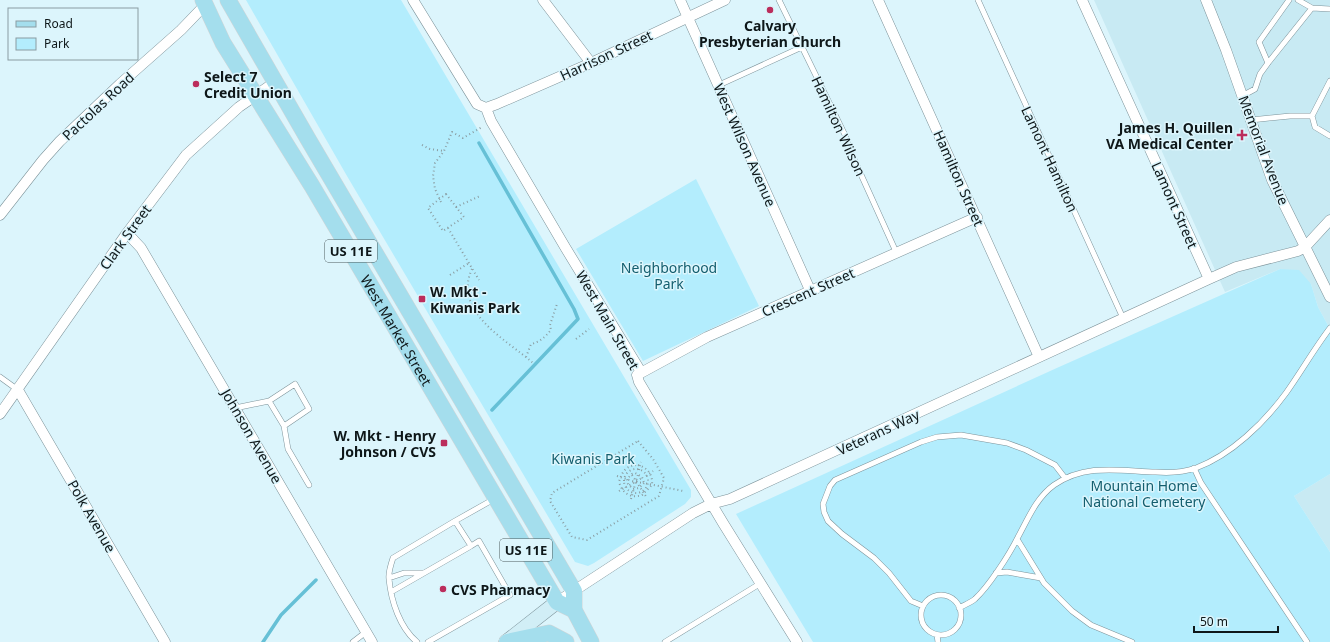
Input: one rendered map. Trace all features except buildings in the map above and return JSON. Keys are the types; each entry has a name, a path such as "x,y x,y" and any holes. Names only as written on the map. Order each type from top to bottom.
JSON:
{"main road":[{"name":"West Market Street","path":"228,0 574,591"},
{"name":"West Market Street","path":"206,1 223,43 312,186 557,602"},
{"path":"574,591 574,610 591,642"},
{"path":"507,642 557,602 574,610"},
{"path":"507,642 550,634 557,636 566,642"}],"street":[{"name":"West Main Street","path":"413,0 477,104 486,108 491,121 569,254 641,372 637,375 639,382 797,642"},
{"path":"543,0 591,63"},
{"name":"West Wilson Avenue","path":"680,0 810,290"},
{"name":"Harrison Street","path":"486,108 591,63 726,0"},
{"name":"Hamilton Street","path":"878,0 1039,357"},
{"name":"Lamont Street","path":"1082,0 1209,279"},
{"name":"Memorial Avenue","path":"1206,0 1226,50 1272,180 1330,297"},
{"name":"Pactolas Road","path":"0,215 43,160 60,141 120,84 181,30 206,1"},
{"name":"Clark Street","path":"0,414 127,234 186,155 206,136 255,95 275,82"},
{"name":"Crescent Street","path":"641,372 706,337 810,290 897,254 977,217"},
{"path":"1305,247 1330,220"},
{"name":"Johnson Avenue","path":"127,234 141,248 372,642"},
{"name":"Veterans Way","path":"557,602 693,513 712,504 730,499 1236,267 1276,258 1298,251 1305,247"},
{"name":"Polk Avenue","path":"18,390 165,642"}],"lane":[{"name":"Hamilton Wilson","path":"779,0 845,135 849,148 897,254"},
{"name":"Lamont Hamilton","path":"978,0 1123,318"},
{"path":"1268,63 1259,42 1289,0"},
{"path":"1298,0 1312,8 1330,9"},
{"path":"1242,96 1255,89 1260,74 1312,8"},
{"path":"719,85 802,47"},
{"path":"1330,81 1312,116 1315,127 1330,136"},
{"path":"1251,120 1290,116 1312,116"},
{"path":"959,608 974,600 991,580 1017,539 1039,499 1053,486 1065,478 1082,472 1102,469 1157,472 1180,471 1205,464 1227,451 1249,434 1270,412 1285,394 1330,328"},
{"path":"0,377 18,390"},
{"path":"235,408 269,401 295,384 310,409 284,426"},
{"path":"269,401 284,426 288,449 310,485"},
{"path":"923,606 911,601 889,573 874,558 842,534 828,521 824,512 823,504 830,486 835,480 921,442 937,437 961,435 1007,443 1026,450 1055,465 1065,478"},
{"path":"1194,468 1201,483 1307,642"},
{"path":"417,642 408,635 397,611 389,578 393,558 496,498"},
{"path":"455,521 471,546"},
{"path":"1017,539 1044,583 1072,611 1091,625 1132,642"},
{"path":"392,592 479,541 510,595 428,642"},
{"path":"996,573 1007,572 1041,578"},
{"path":"389,578 404,573 424,573"},
{"path":"665,642 761,584"},
{"path":"944,595 950,597 955,601 959,608 960,619 954,629 949,633 937,635 927,629 923,624 921,618 923,606 931,597 944,595"},
{"path":"353,642 366,632"},
{"path":"937,635 938,642"}],"path":[{"path":"440,200 435,189 433,176 435,163 444,151 452,132 463,138 491,121"},
{"path":"422,145 430,149 444,151"},
{"path":"446,194 456,207 464,218 443,232 428,208 446,194"},
{"path":"456,207 480,196"},
{"path":"448,228 479,280"},
{"path":"450,275 469,263"},
{"path":"472,269 468,279 468,290 471,303 478,315 506,342 533,363"},
{"path":"526,357 531,344 544,338 551,330 550,325 557,304"},
{"path":"576,339 589,329"},
{"path":"638,442 653,459 664,478 661,486 659,496 587,540 572,537 550,501 552,493 638,442"},
{"path":"627,462 635,482 647,498"},
{"path":"631,499 641,462"},
{"path":"635,465 641,466 648,470 652,478 652,485 644,494 632,496 620,490 621,477 628,467 635,465"},
{"path":"639,470 646,476 648,484 642,491 633,493 626,489 627,486 624,483 624,478 630,471 639,470"},
{"path":"620,490 653,471"},
{"path":"627,486 627,479 632,474 638,474 644,483"},
{"path":"617,476 635,482 683,491"},
{"path":"627,486 634,489 639,488 644,483"}],"shaded area":[{"name":"James H. Quillen VA Medical Center","path":"1094,0 1330,0 1330,329 1318,307 1311,284 1280,269 1225,292"},
{"path":"1330,474 1330,552 1294,496"}],"green space":[{"name":"Kiwanis Park","path":"246,0 401,0 691,490 691,497 685,504 594,563 588,566 575,562 347,176"},
{"name":"Neighborhood Park","path":"696,179 759,306 643,361 576,249"},
{"name":"Mountain Home National Cemetery","path":"1280,269 1299,270 1311,284 1318,307 1330,329 1330,474 1294,496 1330,552 1330,642 813,642 736,514 1059,367"}],"waterway":[{"path":"479,143 574,309 578,319 492,410"},
{"path":"263,642 281,615 316,580"}],"place":[{"name":"Calvary Presbyterian Church","path":"770,10"},
{"name":"Select 7 Credit Union","path":"196,84"},
{"name":"James H. Quillen VA Medical Center","path":"1242,135"},
{"name":"W. Mkt - Kiwanis Park","path":"422,299"},
{"name":"W. Mkt - Henry Johnson / CVS","path":"444,443"},
{"name":"CVS Pharmacy","path":"443,589"}]}
